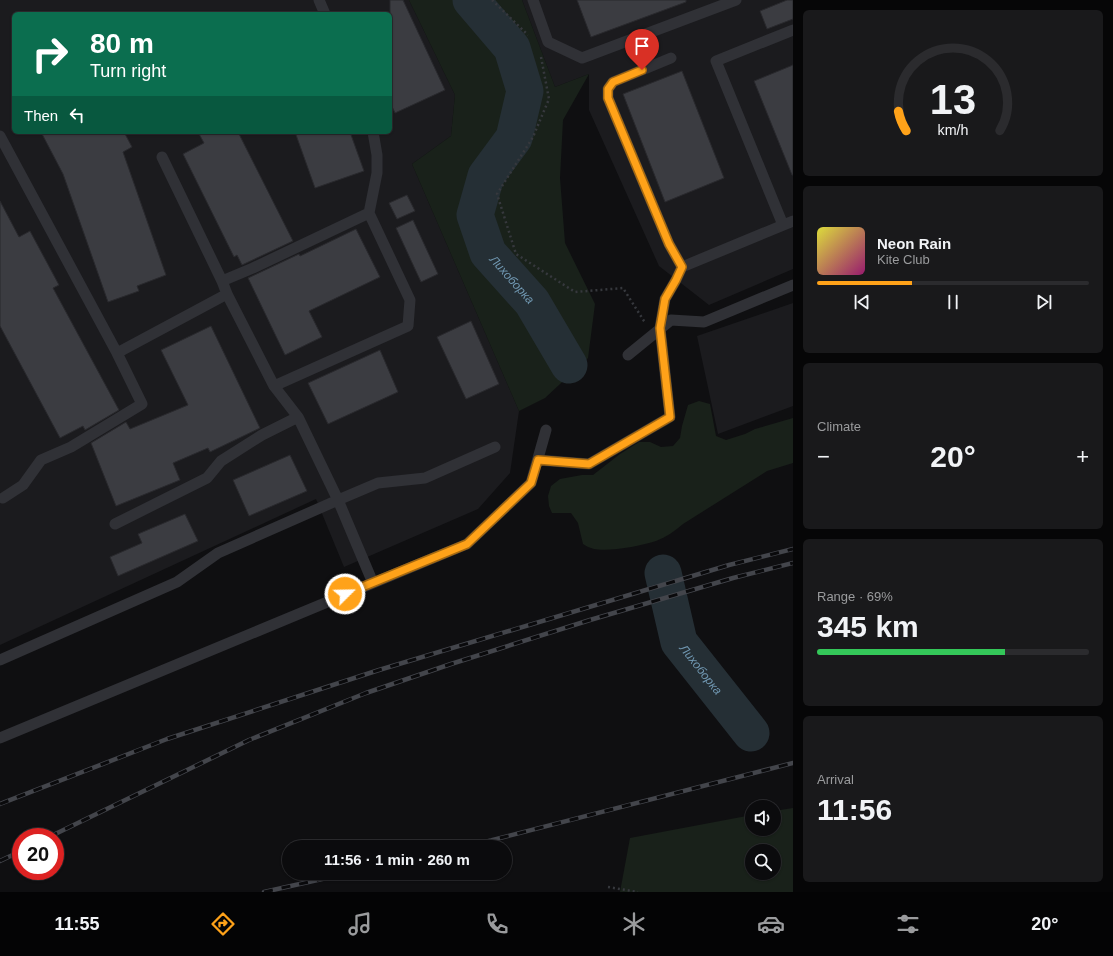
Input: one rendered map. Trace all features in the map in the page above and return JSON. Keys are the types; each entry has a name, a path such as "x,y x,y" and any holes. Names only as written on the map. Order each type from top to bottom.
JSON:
{"lane":[{"path":"319,0 324,12"},
{"path":"532,0 548,42 582,58 736,0"},
{"path":"538,460 589,464 670,417 660,328 665,299 682,267 788,223 716,61 793,30"},
{"path":"671,58 613,82 608,89 608,98 669,244 682,267"},
{"path":"274,386 408,326 410,300 369,213 377,172 377,155 373,134"},
{"path":"0,136 117,353 142,404 71,447 41,460 23,484 3,498"},
{"path":"162,157 227,294 274,386 298,417 338,500 373,582"},
{"path":"222,281 253,268 369,213"},
{"path":"628,355 671,320 704,322 793,285"},
{"path":"117,353 227,294"},
{"path":"116,524 207,478 222,461 262,435 298,417"},
{"path":"0,738 467,544 531,483 546,430"},
{"path":"0,660 177,582 218,553 338,500 378,483 426,478 495,447"}],"path":[{"path":"492,0 529,36"},
{"path":"541,54 549,99 533,137 497,194 516,254 575,292 623,288 644,321 660,328"},
{"path":"608,887 638,892"}],"shaded area":[{"path":"0,0 409,0 455,95 451,136 412,164 519,411 510,473 478,509 344,567 316,499 0,645"},
{"path":"409,0 522,0 555,87 589,74 563,120 560,178 565,243 595,304 588,358 545,398 519,411 412,164 451,136 455,95"},
{"path":"522,0 793,0 793,269 709,305 659,266 589,110 589,74 555,87"},
{"path":"793,303 793,406 718,434 697,336"},
{"path":"699,401 710,404 716,436 726,440 755,429 793,418 793,463 767,471 663,538 634,547 608,550 590,548 583,544 578,523 571,513 552,513 549,506 548,496 551,486 560,479 582,475 593,475 620,454 639,442 650,442 661,447 673,446 680,438 688,405"},
{"path":"793,808 793,892 620,892 630,838 745,816 745,836 781,836 781,810"}],"building":[{"path":"390,0 403,0 445,90 395,113 392,106 392,12 390,12"},
{"path":"577,0 686,0 686,2 591,37"},
{"path":"787,0 793,0 793,19 767,29 760,11"},
{"path":"793,65 793,175 792,175 754,81"},
{"path":"682,71 724,178 665,202 623,94"},
{"path":"42,134 125,134 132,147 123,152 166,275 137,286 139,291 108,302 63,174"},
{"path":"199,134 239,134 293,241 242,265 237,255 234,257 183,154 204,143"},
{"path":"296,134 351,134 364,171 315,188"},
{"path":"407,195 415,211 397,219 389,203"},
{"path":"0,201 19,237 30,231 59,285 53,288 119,410 85,430 83,426 60,438 0,326"},
{"path":"413,220 438,274 421,282 396,228"},
{"path":"356,229 380,277 309,311 322,337 285,355 248,278 299,254 300,256"},
{"path":"471,321 499,384 466,399 437,337"},
{"path":"211,326 260,428 210,452 208,448 173,463 180,480 116,506 91,443 126,422 130,429 188,405 161,350"},
{"path":"380,350 398,392 328,424 308,383"},
{"path":"290,455 307,491 249,516 233,480"},
{"path":"185,514 198,541 118,576 110,557 142,543 138,534"}],"waterway":[{"name":"Лихоборка","path":"471,0 512,48 525,91 514,138 486,176 475,215 488,253 532,302 569,365"},
{"name":"Лихоборка","path":"663,573 679,642 751,733"}],"railway":[{"path":"0,804 167,739 379,670 729,565 793,549"},
{"path":"64,830 249,740 366,693 451,664 590,620 733,578 793,563"},
{"path":"492,840 793,763"},
{"path":"0,861 12,855"},
{"path":"264,892 318,880"}],"route":[{"path":"345,594 467,544 531,483 538,460 589,464 670,417 660,328 665,299 682,267 669,244 608,98 608,89 613,82 642,70"}]}
